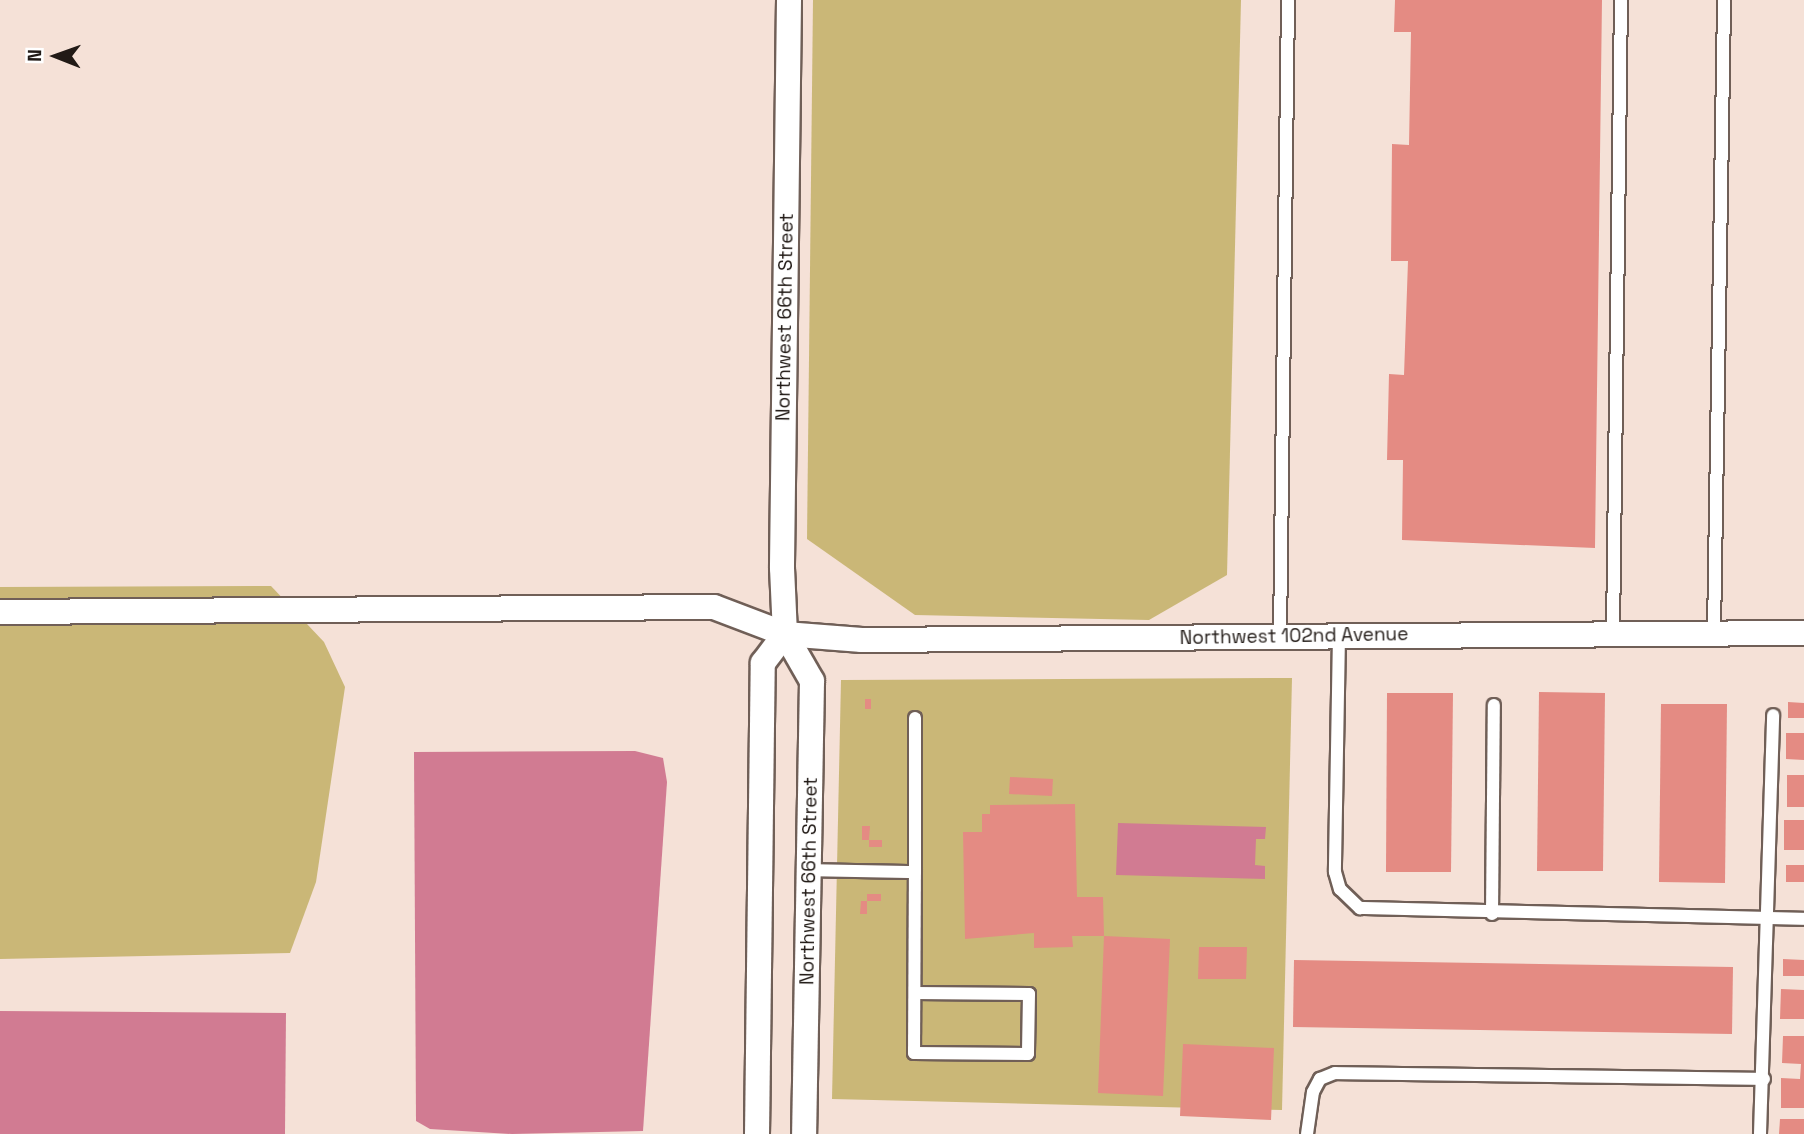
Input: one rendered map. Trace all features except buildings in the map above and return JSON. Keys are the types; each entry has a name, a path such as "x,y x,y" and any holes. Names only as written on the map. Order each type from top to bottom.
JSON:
{"street":[{"name":"Northwest 66th Street","path":"789,0 785,634 812,681 804,1134"},
{"name":"Northwest 102nd Avenue","path":"0,612 714,607 785,634 862,640 1804,633"},
{"path":"757,1134 763,663 785,634"}],"lane":[{"path":"1280,636 1288,0"},
{"path":"1613,633 1612,530 1621,0"},
{"path":"1714,633 1724,0"},
{"path":"1339,635 1335,872 1340,889 1368,911 1804,919"},
{"path":"1492,914 1494,705"},
{"path":"1760,1134 1771,918 1773,715"},
{"path":"915,718 914,1053 1028,1054 1028,995 915,993"},
{"path":"809,870 915,872"},
{"path":"1307,1134 1313,1091 1320,1079 1335,1073 1764,1079"}],"shaded area":[{"path":"813,0 1241,0 1227,575 1149,620 915,615 807,539"},
{"path":"271,586 324,642 345,687 316,882 290,953 0,959 0,587"},
{"path":"1292,678 1282,1110 832,1099 841,680"},
{"path":"635,751 663,758 667,782 643,1131 512,1134 430,1129 416,1121 414,752"},
{"path":"1118,823 1266,827 1265,839 1256,839 1255,865 1265,866 1265,879 1116,875"},
{"path":"0,1011 286,1013 285,1134 0,1134"}]}
